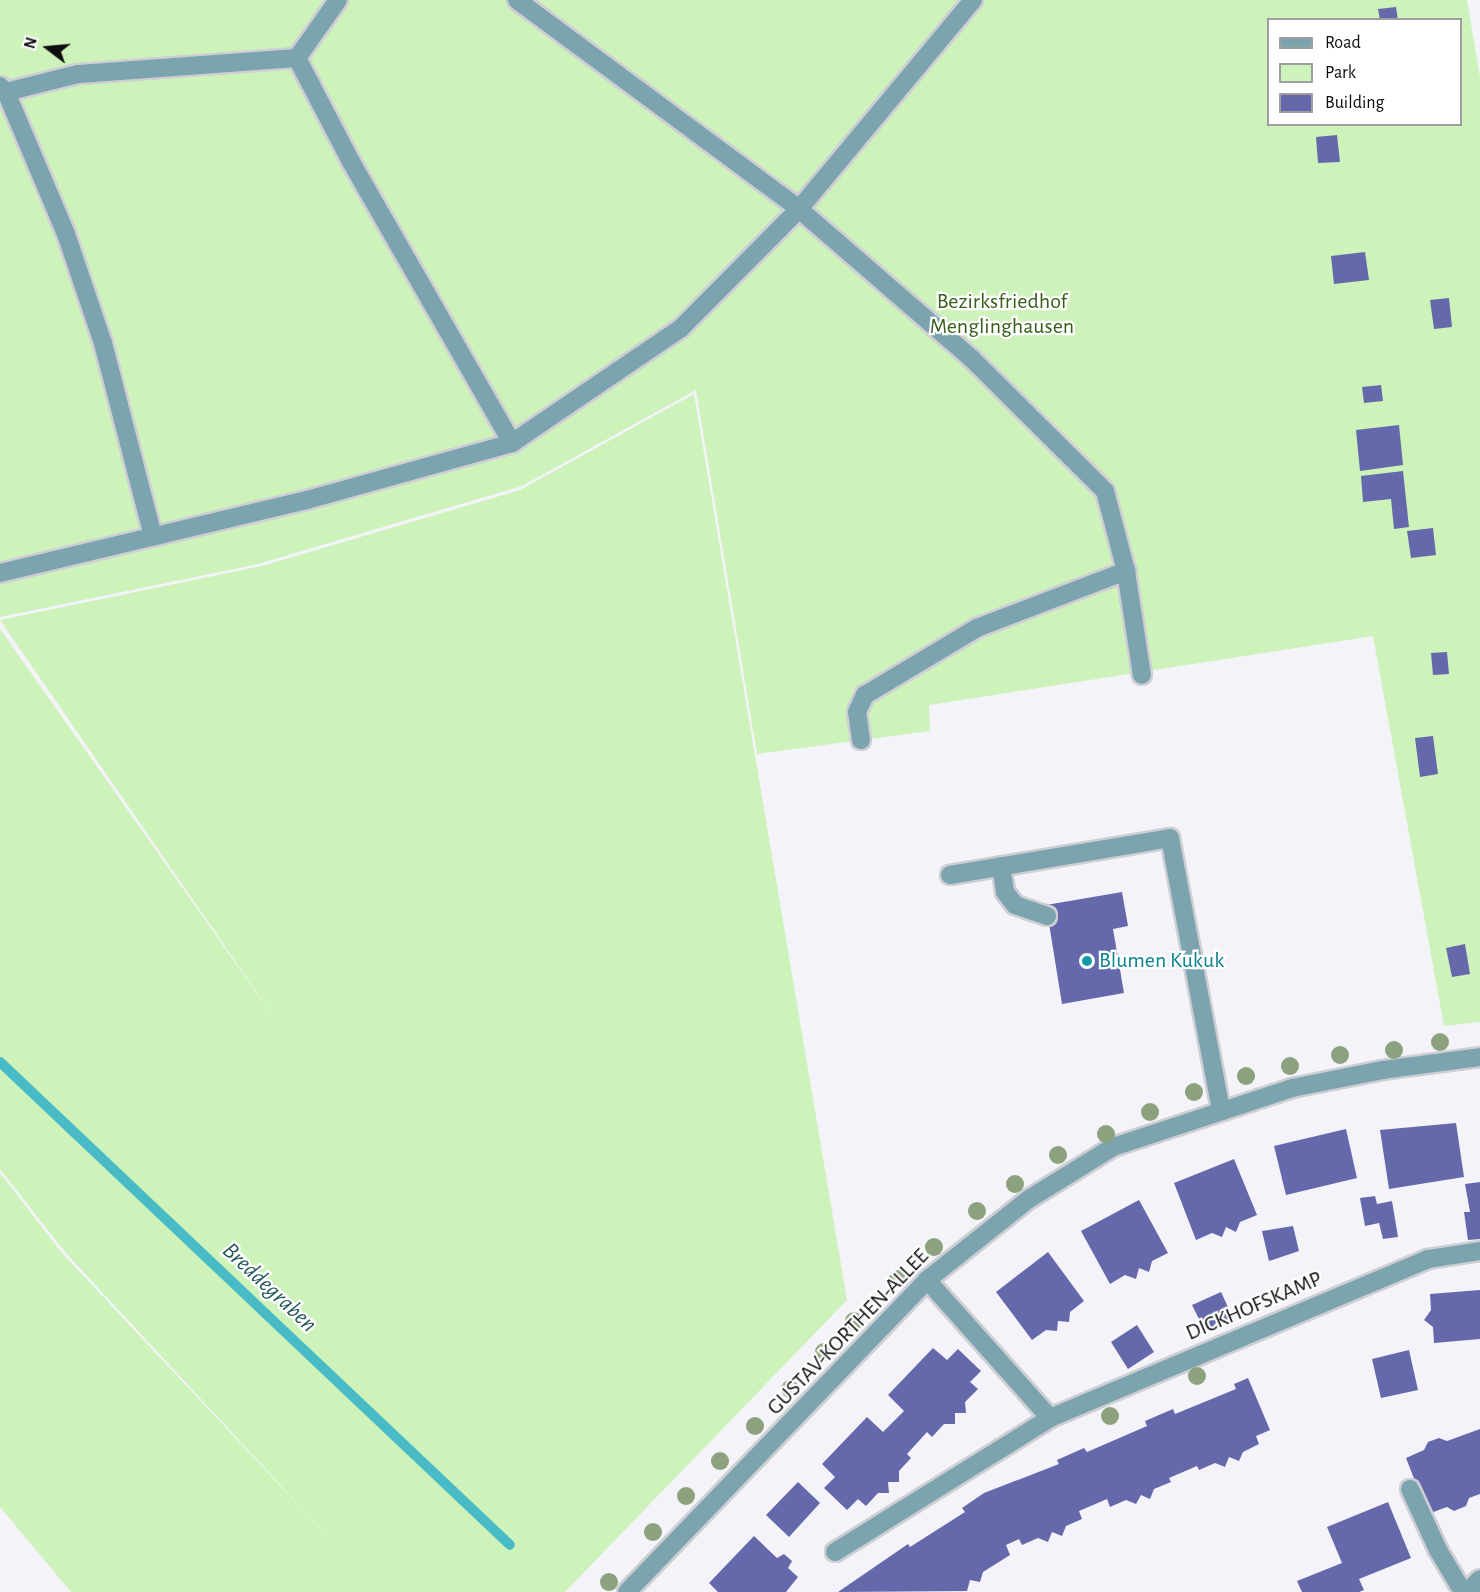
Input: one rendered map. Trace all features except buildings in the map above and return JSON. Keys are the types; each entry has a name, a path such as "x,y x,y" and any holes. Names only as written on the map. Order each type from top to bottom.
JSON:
{"street":[{"path":"297,58 338,0"},
{"path":"517,0 799,209 972,359 1105,491 1126,571 1142,675"},
{"path":"0,573 307,500 512,443 681,328 799,209 973,0"},
{"path":"153,537 103,343 66,234 3,89 78,74 297,58"},
{"path":"297,58 350,160 512,443"},
{"path":"861,740 857,712 864,695 977,628 1126,571"},
{"path":"950,875 1170,838 1221,1111"},
{"path":"1001,866 1005,891 1015,905 1047,916"},
{"name":"GUSTAV-KORTHEN-ALLEE","path":"634,1590 927,1281 1029,1199 1113,1147 1292,1088 1383,1070 1480,1058"},
{"name":"DICKHOFSKAMP","path":"835,1552 1050,1418 1428,1258 1480,1251"},
{"path":"927,1281 1050,1418"},
{"path":"1410,1489 1438,1550 1465,1592 1480,1579"}],"green space":[{"name":"Bezirksfriedhof Menglinghausen","path":"0,0 1467,0 1480,77 1480,1022 1444,1026 1373,636 929,705 930,731 757,754 696,390 522,486 258,564 0,617"},
{"path":"694,394 847,1300 565,1592 71,1592 0,1507 0,1173 62,1253 347,1557 65,1252 0,1169 0,629 289,1039 0,620 262,566 520,490"}],"waterway":[{"name":"Breddegraben","path":"0,1062 510,1545"}],"place":[{"name":"Blumen Kukuk","path":"1087,961"}]}
